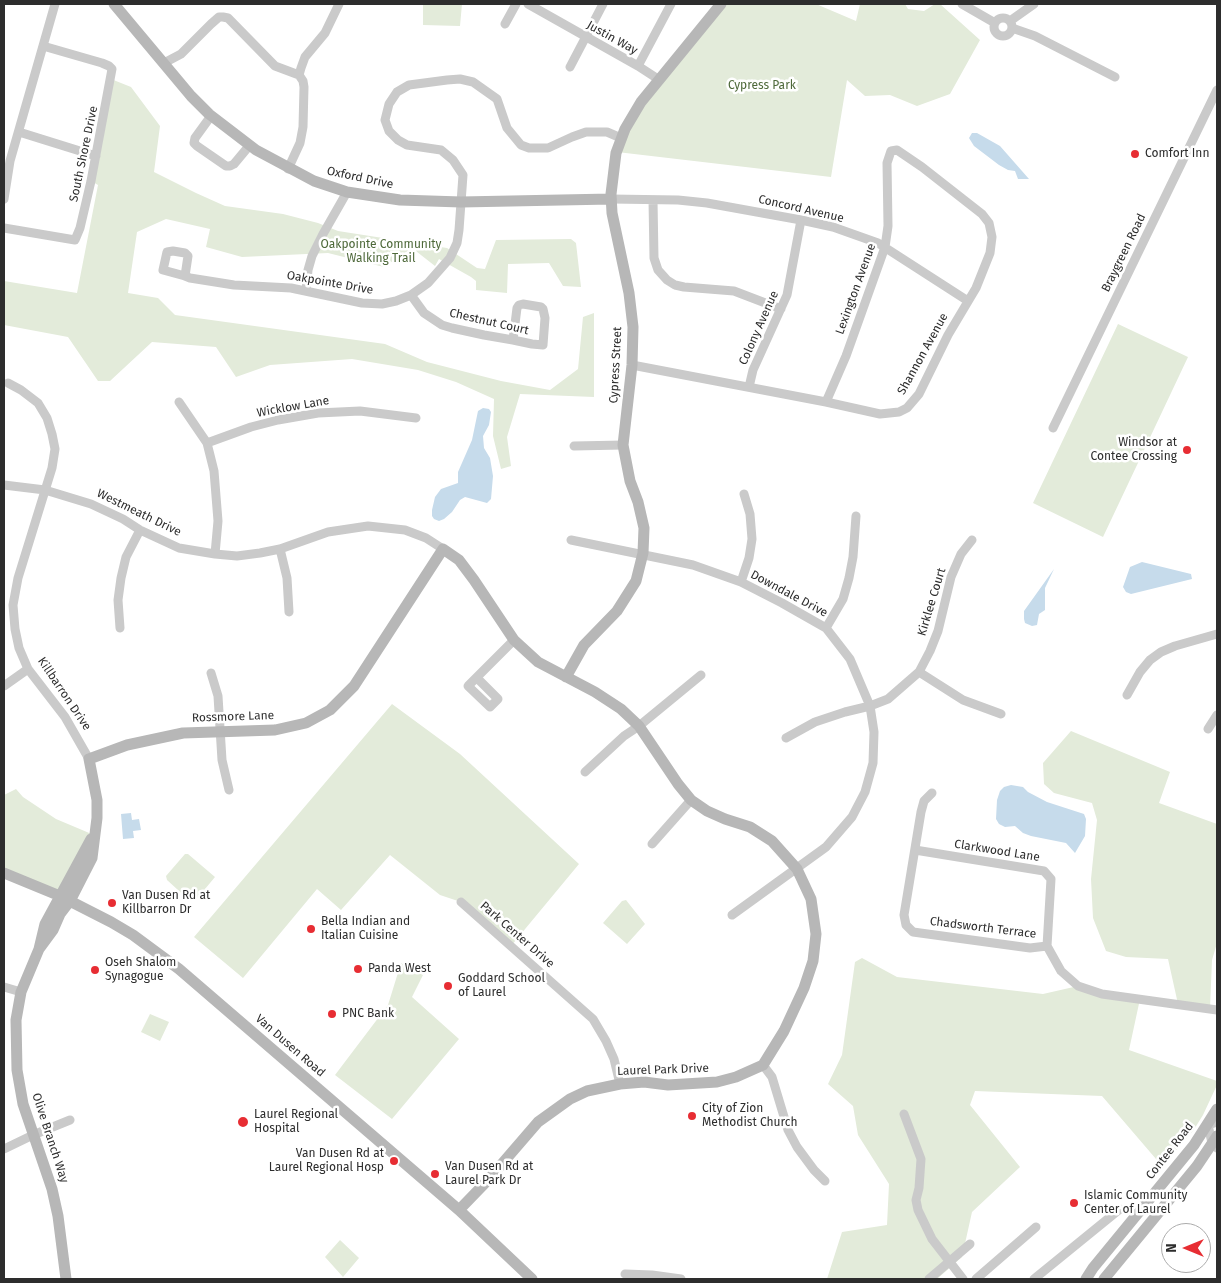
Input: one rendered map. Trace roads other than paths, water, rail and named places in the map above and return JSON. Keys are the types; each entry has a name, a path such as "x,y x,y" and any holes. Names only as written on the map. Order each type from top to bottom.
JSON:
{"street":[{"path":"4,200 8,170 55,4"},
{"name":"Oxford Drive","path":"114,4 211,116 249,146 314,182 348,192 400,200 461,202 611,199"},
{"path":"299,75 305,57 325,33 339,4"},
{"path":"505,24 516,4"},
{"name":"Justin Way","path":"528,4 638,66 658,80"},
{"path":"570,67 603,4"},
{"path":"638,66 671,4"},
{"name":"Cypress Street","path":"566,677 584,645 617,611 636,581 643,554 644,528 638,502 630,481 623,445 632,365 633,327 615,232 611,199 613,169 621,138 641,102 721,4"},
{"path":"962,4 995,23"},
{"path":"1011,24 1034,4"},
{"path":"164,64 181,54 219,17 224,17 228,18 274,66 299,75 304,87 303,126 300,142 288,169"},
{"path":"1011,24 1012,32 1006,36 999,36 994,30 997,20 1004,18 1011,24 1115,77"},
{"name":"South Shore Drive","path":"4,228 72,241 76,240 96,156 112,74 111,68 102,63 43,46"},
{"name":"Oakpointe Drive","path":"185,276 188,256 173,251 167,252 163,270 185,276 234,285 279,287 306,291 347,301 373,304 388,303 411,295 432,280 453,252 459,230 463,175 445,152 436,148 416,147 402,143 389,131 385,120 387,110 393,97 409,85 460,79 472,82 488,91 497,99 507,128 520,145 529,148 548,148 586,132 607,132 621,138"},
{"name":"Braygreen Road","path":"1053,428 1217,90"},
{"path":"211,116 195,138 194,143 197,146 226,166 230,166 234,164 249,146"},
{"path":"19,132 96,156"},
{"name":"Shannon Avenue","path":"632,365 880,414 899,412 907,408 919,394 948,335 982,276 990,254 992,237 989,223 982,214 922,167 897,150 891,151"},
{"name":"Lexington Avenue","path":"826,402 846,356 885,247 888,226 887,162 891,151"},
{"path":"306,291 308,270 312,256 348,192"},
{"name":"Concord Avenue","path":"611,199 707,203 801,220 851,233 885,247 968,301"},
{"path":"653,200 654,258 658,270 667,280 675,285 684,287 734,291 781,309"},
{"name":"Colony Avenue","path":"749,387 753,370 789,289 801,220"},
{"name":"Chestnut Court","path":"411,295 424,313 452,328 513,340 543,345 545,312 541,307 523,304 517,308 513,340"},
{"name":"Killbarron Drive","path":"8,383 38,403 47,418 55,449 46,490 18,578 13,605 14,629 19,648 28,669 65,717 89,759 97,800 97,818 92,858 65,898"},
{"path":"179,402 207,443 214,471 218,521 215,554"},
{"name":"Wicklow Lane","path":"207,443 260,424 318,413 360,411 416,418"},
{"path":"574,446 623,445"},
{"name":"Westmeath Drive","path":"4,485 46,490 90,504 179,548 215,554 237,556 280,549 328,532 368,526 405,530 426,538 459,560 514,640 538,662 595,692 621,710 639,726 691,800 707,811 724,819 750,827 772,841 797,869 811,899 816,934 813,961 804,988 784,1031 763,1065"},
{"path":"741,582 749,558 752,539 750,514 744,494"},
{"path":"826,628 843,599 849,578 853,558 856,516"},
{"path":"120,628 118,600 121,578 126,557 140,530"},
{"name":"Downdale Drive","path":"571,540 693,565 741,582 826,628 850,659 870,706 874,732 872,763 865,792 852,817 826,847 732,915"},
{"name":"Kirklee Court","path":"786,738 815,722 888,699 919,672 938,631 951,577 961,554 972,540"},
{"path":"280,549 287,578 289,612"},
{"name":"Rossmore Lane","path":"89,759 127,745 183,732 275,730 306,723 330,710 354,686 443,549"},
{"path":"1127,695 1140,672 1150,660 1161,652 1217,634"},
{"path":"477,678 514,640"},
{"path":"4,686 28,669"},
{"path":"919,672 964,700 1001,714"},
{"path":"211,673 218,696 222,760 229,790"},
{"path":"585,772 624,736 701,676"},
{"path":"1208,728 1217,715"},
{"name":"Chadsworth Terrace","path":"932,793 924,801 904,915 906,925 913,932 1030,948 1047,946"},
{"path":"652,844 691,800"},
{"name":"Clarkwood Lane","path":"915,850 1044,871 1051,879 1047,946"},
{"name":"Van Dusen Road","path":"4,873 65,898 133,935 178,969 459,1210 532,1279"},
{"name":"Olive Branch Way","path":"65,898 39,949 21,992 16,1020 17,1070 23,1104 52,1189 58,1216 66,1279"},
{"name":"Park Center Drive","path":"461,902 593,1020 614,1059 620,1084"},
{"path":"1047,946 1061,971 1078,986 1102,994 1217,1010"},
{"path":"4,988 21,992"},
{"path":"763,1065 772,1078 788,1130 797,1147 825,1181"},
{"name":"Laurel Park Drive","path":"459,1210 488,1180 538,1122 560,1104 587,1091 620,1084 644,1082 676,1085 717,1082 736,1077 763,1065"},
{"name":"Contee Road","path":"1086,1279 1093,1268 1212,1124 1217,1110"},
{"path":"904,1114 921,1159 920,1182 916,1200 918,1210 932,1239 963,1279"},
{"path":"4,1149 70,1120"},
{"path":"1104,1279 1216,1142 1212,1124"},
{"path":"1034,1279 1120,1209"},
{"path":"976,1279 1036,1227"},
{"path":"929,1279 970,1244"},
{"path":"625,1274 681,1279"}],"water":[{"path":"972,133 977,133 1000,146 1029,179 1018,179 1015,171 1008,170 999,165 974,146 969,138"},
{"path":"483,408 489,409 491,412 489,425 483,436 484,448 490,458 493,476 491,499 487,503 465,497 460,500 452,512 444,519 439,521 434,519 432,510 435,497 441,489 458,483 458,472 472,440 478,411"},
{"path":"1142,562 1191,574 1192,579 1131,594 1126,592 1123,587 1130,567"},
{"path":"1054,569 1045,588 1045,610 1039,614 1037,625 1032,626 1025,623 1024,611"},
{"path":"1011,785 1023,787 1028,792 1047,802 1084,814 1086,819 1085,836 1075,853 1066,843 1031,836 1023,833 1015,826 1005,827 999,824 996,819 997,800 1000,791 1004,787"},
{"path":"131,813 132,820 139,819 141,830 133,831 134,838 123,839 121,814"}],"place":[{"name":"Comfort Inn","path":"1135,154"},
{"name":"Windsor at Contee Crossing","path":"1187,450"},
{"name":"Van Dusen Rd at Killbarron Dr","path":"112,903"},
{"name":"Bella Indian and Italian Cuisine","path":"311,929"},
{"name":"Panda West","path":"358,969"},
{"name":"Oseh Shalom Synagogue","path":"95,970"},
{"name":"Goddard School of Laurel","path":"448,986"},
{"name":"PNC Bank","path":"332,1014"},
{"name":"City of Zion Methodist Church","path":"692,1116"},
{"name":"Laurel Regional Hospital","path":"243,1122"},
{"name":"Van Dusen Rd at Laurel Regional Hosp","path":"394,1161"},
{"name":"Van Dusen Rd at Laurel Park Dr","path":"435,1174"},
{"name":"Islamic Community Center of Laurel","path":"1074,1203"}],"park label":[{"name":"Cypress Park","path":"762,86"},
{"name":"Oakpointe Community Walking Trail","path":"381,252"}]}
